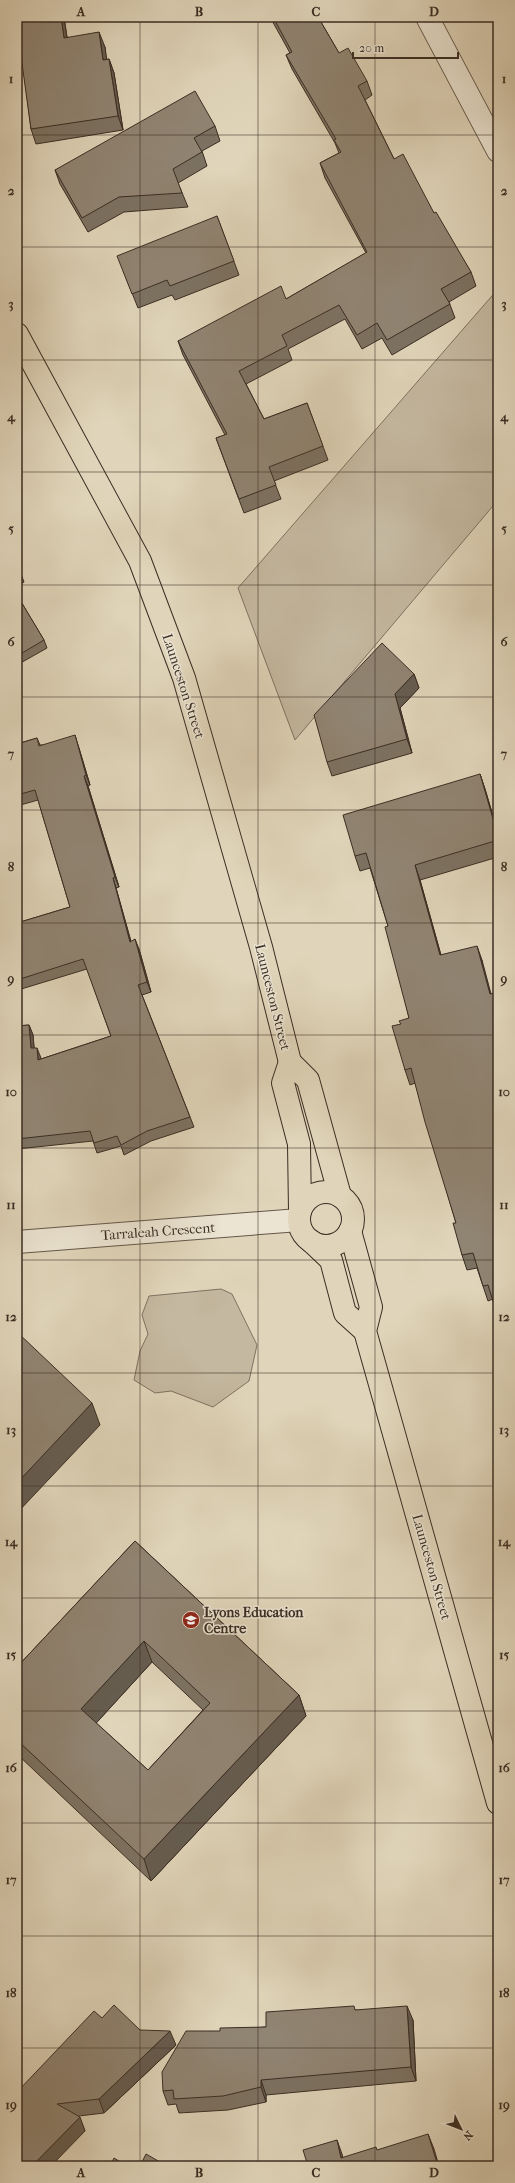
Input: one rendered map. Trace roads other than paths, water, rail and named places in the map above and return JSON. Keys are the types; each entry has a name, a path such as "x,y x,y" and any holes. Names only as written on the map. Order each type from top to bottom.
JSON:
{"main road":[{"name":"Launceston Street","path":"17,334 140,561 184,678 261,947 290,1062 308,1080 340,1196"},
{"name":"Launceston Street","path":"290,1062 283,1083 300,1144 299,1216"},
{"path":"300,1144 324,1138"},
{"path":"324,1192 340,1196 350,1208 352,1215 350,1231 371,1307 365,1330 345,1313 331,1260 300,1228 299,1216 303,1204 316,1194 324,1192"},
{"path":"311,1241 319,1245 328,1246 344,1238 350,1231"},
{"name":"Launceston Street","path":"365,1330 498,1803"}],"street":[{"path":"427,17 498,151"},
{"name":"Tarraleah Crescent","path":"17,1242 299,1216"}],"place":[{"name":"Lyons Education Centre","path":"191,1620"}]}
